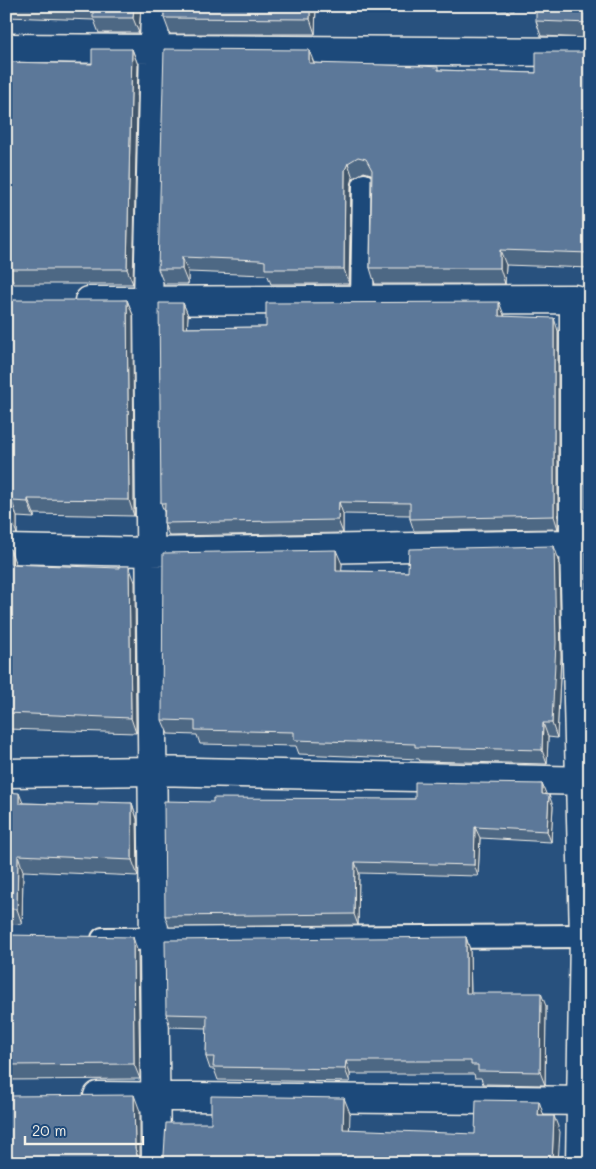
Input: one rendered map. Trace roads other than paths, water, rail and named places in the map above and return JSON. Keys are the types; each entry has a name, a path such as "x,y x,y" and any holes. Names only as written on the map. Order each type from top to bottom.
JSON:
{"street":[{"path":"155,6 148,301 156,940 156,1163"},
{"path":"6,48 590,52"},
{"path":"63,301 582,301 574,544 585,781 587,936 586,1101 580,1163"},
{"path":"6,549 151,552 574,544"},
{"path":"6,773 153,771 585,781"},
{"path":"72,1096 156,1095 586,1101"}],"lane":[{"path":"362,300 364,185"},
{"path":"86,938 156,940 587,936"}]}
